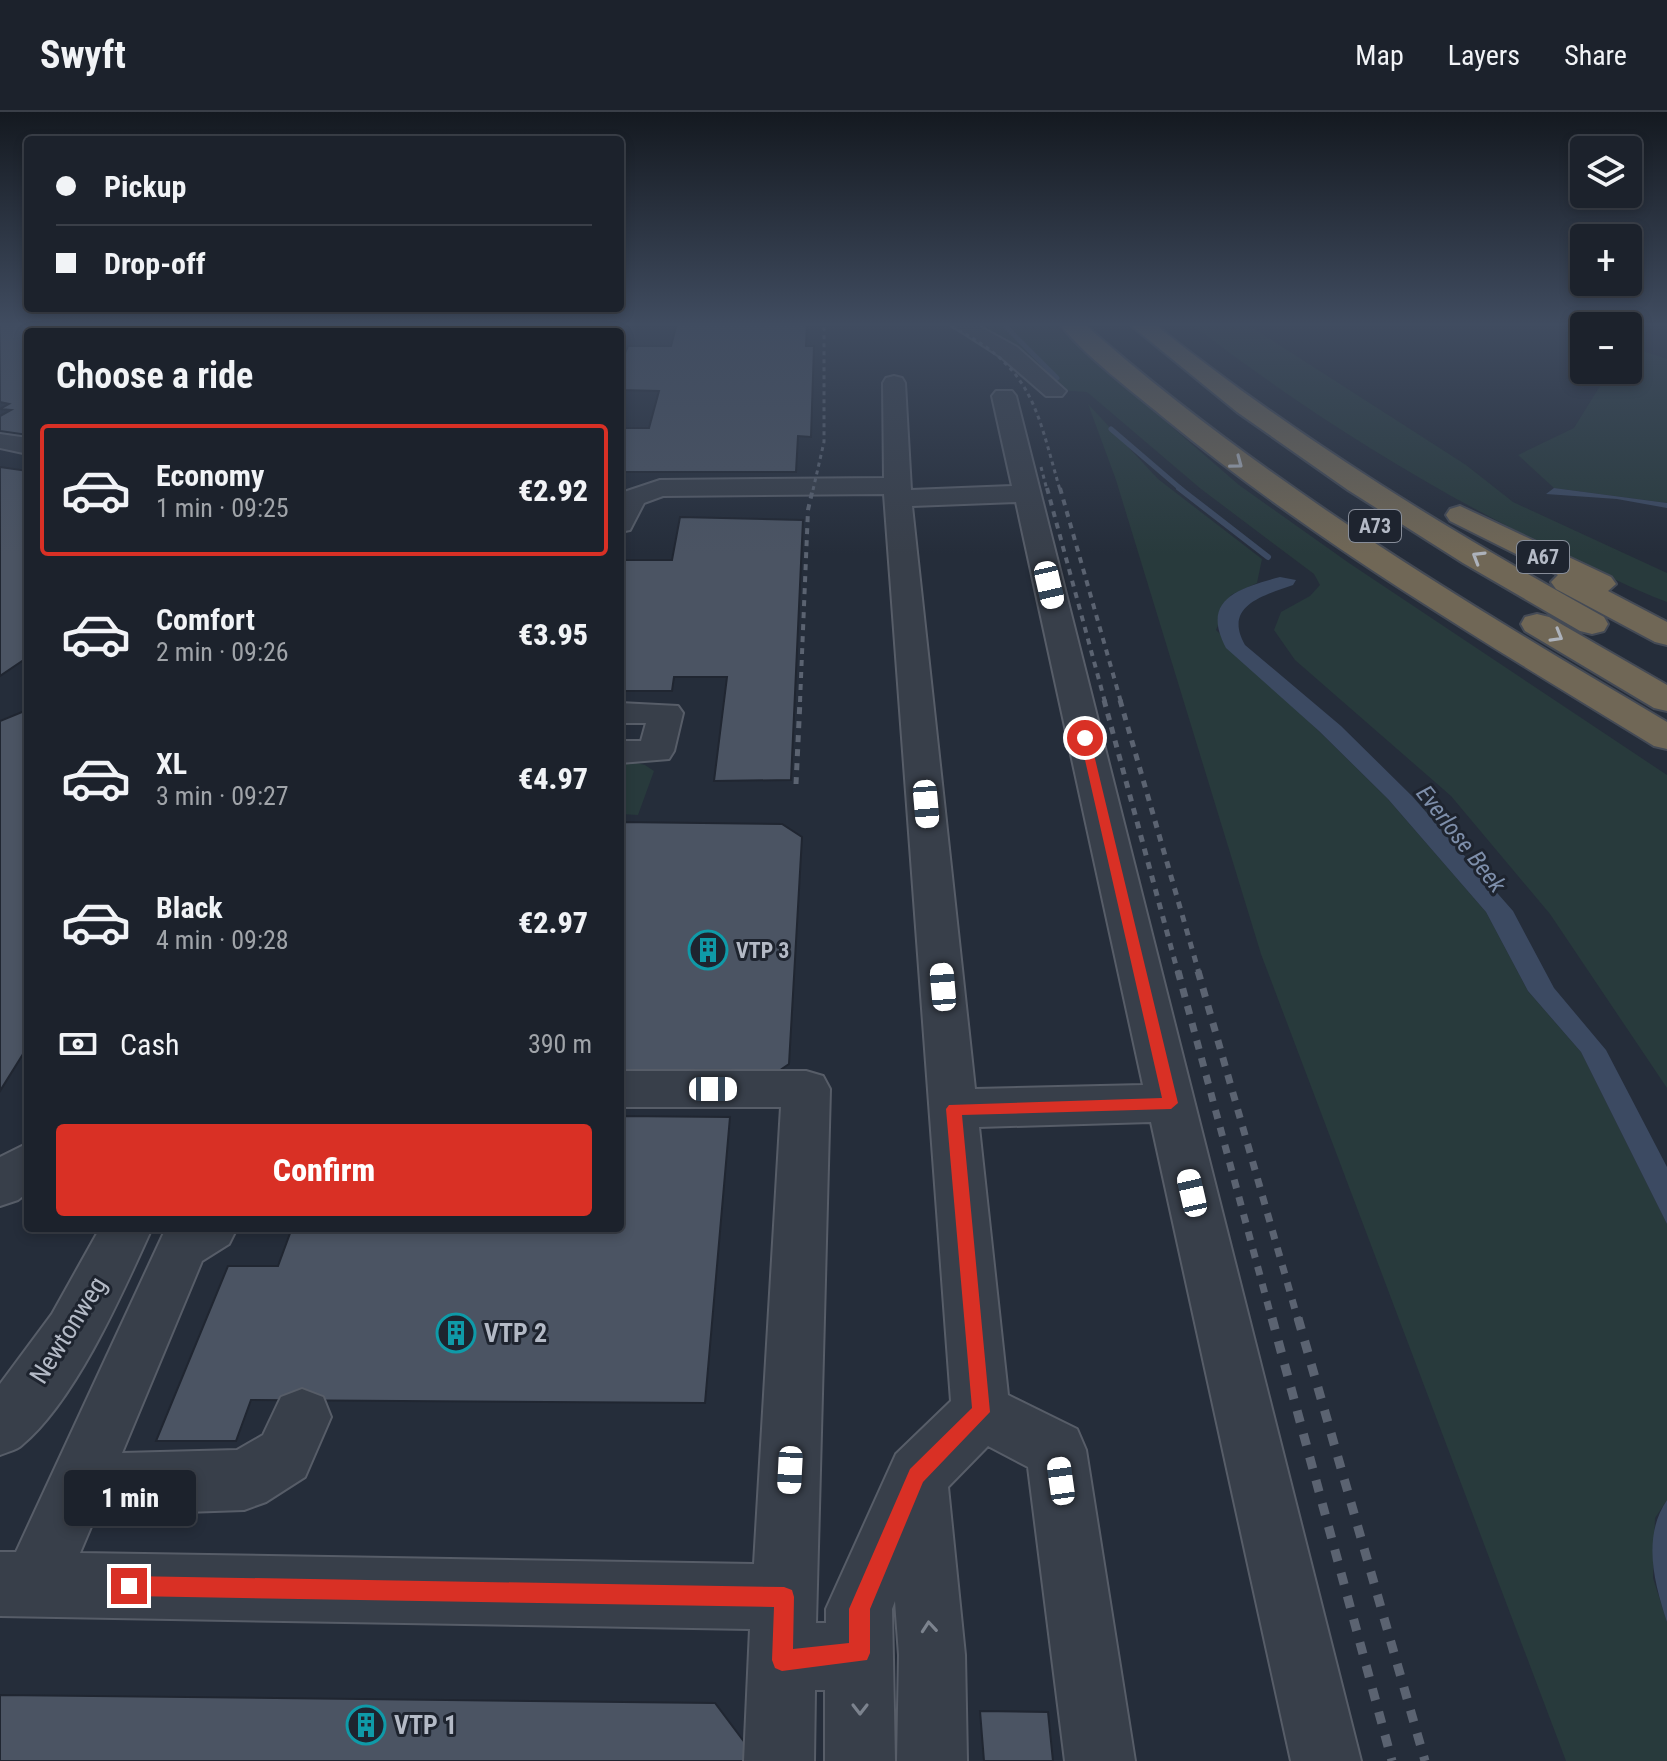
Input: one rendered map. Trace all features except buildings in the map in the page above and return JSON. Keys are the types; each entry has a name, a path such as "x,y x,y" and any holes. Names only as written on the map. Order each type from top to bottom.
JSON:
{"highway":[{"name":"A73","path":"1157,400 1246,470 1480,625 1667,738"},
{"name":"A73","path":"1195,400 1282,464 1381,530 1667,700"},
{"name":"A73","path":"1239,400 1413,518 1661,647"},
{"path":"1294,411 1356,454"},
{"name":"A73","path":"1423,496 1661,647"},
{"name":"A67","path":"1423,496 1574,572 1667,612"},
{"name":"A73","path":"1480,625 1667,765"}],"street":[{"path":"895,400 898,492 981,1412"},
{"path":"1005,400 1326,1761"},
{"path":"0,441 24,445"},
{"path":"624,516 633,498 660,488 1028,494"},
{"path":"624,713 666,713 656,751 624,752"},
{"path":"624,1089 806,1089 779,1761"},
{"path":"954,1109 1171,1103"},
{"path":"0,1185 24,1167"},
{"name":"Newtonweg","path":"0,1426 21,1405 90,1304 124,1232"},
{"path":"18,1584 78,1485 182,1246 205,1232"},
{"path":"860,1761 859,1609 917,1475 981,1412"},
{"path":"981,1412 1056,1450 1100,1761"},
{"path":"78,1485 244,1480 284,1456 302,1417"},
{"path":"917,1475 932,1655 932,1761"},
{"path":"18,1584 784,1597"},
{"path":"782,1660 859,1653"}],"shaded area":[{"path":"1096,400 1141,400 1239,485 1349,563 1667,775 1667,1088 1550,914 1451,796 1295,660 1274,630 1281,612 1310,596 1320,585 1314,574 1201,489"},
{"path":"1296,400 1365,400 1466,465 1513,502 1667,573 1667,602 1509,527 1414,474"},
{"path":"1591,400 1667,400 1667,503 1554,488 1518,455 1574,428"},
{"path":"1088,404 1158,479 1262,559 1257,583 1231,595 1216,630 1388,799 1486,912 1528,991 1581,1052 1667,1224 1667,1500 1655,1518 1653,1578 1667,1622 1667,1761 1566,1761 1261,954 1116,480"},
{"path":"624,760 645,765 654,771 638,815 624,814"}],"water":[{"path":"1554,488 1667,503 1667,508 1617,499 1546,494"},
{"path":"1280,577 1296,580 1293,585 1249,604 1242,612 1239,632 1245,645 1341,726 1412,796 1513,911 1554,988 1606,1050 1667,1167 1667,1224 1581,1052 1528,991 1486,912 1388,799 1319,731 1226,648 1219,631 1221,607 1238,591"},
{"path":"1667,1500 1667,1622 1655,1576 1653,1544 1659,1514"}],"waterway":[{"path":"1111,429 1182,490"},
{"path":"1179,488 1268,557"}],"railway":[{"path":"813,490 824,442 824,400"},
{"path":"1031,400 1060,490"},
{"path":"1041,467 1047,490"},
{"path":"800,702 808,510 813,488"},
{"path":"1047,488 1105,702"},
{"path":"1060,488 1121,702"},
{"path":"796,784 800,700"},
{"path":"1104,700 1178,973"},
{"path":"1120,700 1199,973"},
{"path":"1178,971 1272,1320"},
{"path":"1198,971 1298,1320"},
{"path":"1272,1318 1392,1761"},
{"path":"1298,1318 1425,1761"}],"place":[{"name":"VTP 3","path":"708,950"},
{"name":"VTP 2","path":"456,1333"},
{"name":"VTP 1","path":"366,1725"}],"route":[{"path":"129,1586 784,1597 782,1660 859,1653 859,1609 917,1475 981,1412 954,1109 1171,1103 1085,738"}],"water label":[{"name":"Everlose Beek","path":"1461,839"}]}
